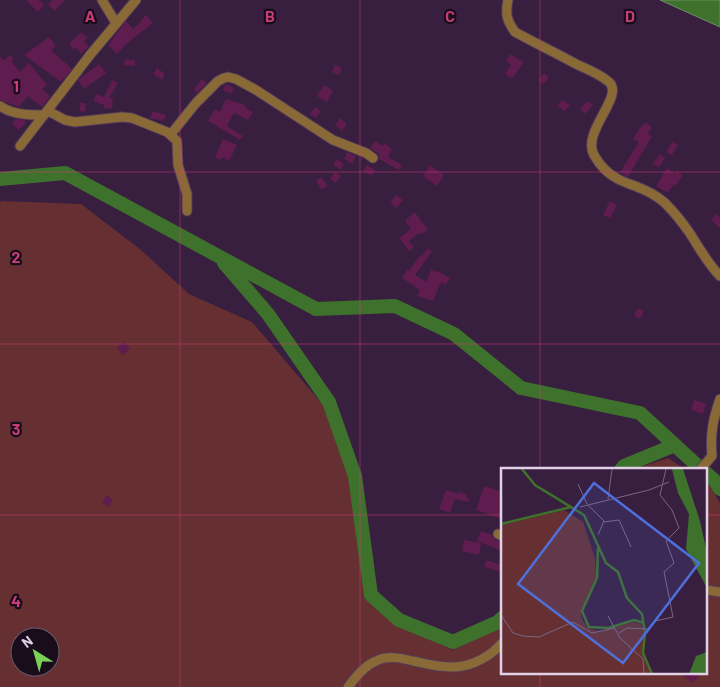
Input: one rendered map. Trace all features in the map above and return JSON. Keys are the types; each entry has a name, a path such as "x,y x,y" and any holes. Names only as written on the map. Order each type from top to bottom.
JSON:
{"street":[{"path":"102,0 116,23"},
{"path":"20,146 136,0"},
{"path":"508,0 507,16 509,24 515,32 596,74 613,86 611,99 592,137 594,156 602,166 619,180 652,194 664,203 682,223 720,276"},
{"path":"171,134 196,103 218,81 228,77 236,79 256,90 333,140 366,153 373,158"},
{"path":"0,106 7,111 15,113 46,113 75,122 128,117 145,122 171,134 177,141 178,165 187,194 187,211"},
{"path":"702,468 712,456 712,423 720,399"},
{"path":"348,687 362,671 377,660 399,657 432,665 455,667 471,664 484,658 501,644"}],"shaded area":[{"path":"660,0 720,0 720,27"},
{"path":"0,202 81,204 141,250 189,294 252,322 323,405 349,477 365,599 395,625 453,650 501,627 501,674 708,674 708,484 720,503 720,687 0,687"},
{"path":"668,458 683,468 637,468"}],"building":[{"path":"26,0 39,0 44,5 38,12"},
{"path":"52,0 65,0 55,11 48,5"},
{"path":"146,15 153,23 126,44 117,54 108,45 126,21 133,29"},
{"path":"81,32 88,38 84,41 89,46 81,54 69,44"},
{"path":"49,37 56,46 51,50 72,69 61,82 24,55"},
{"path":"510,54 524,62 512,79 505,74 511,64 506,61"},
{"path":"9,55 14,58 12,62 20,72 29,63 47,85 42,89 50,96 42,107 28,96 19,107 0,100 0,57 5,60"},
{"path":"125,59 135,60 135,66 124,65"},
{"path":"99,64 106,73 84,89 78,80"},
{"path":"335,65 342,68 339,75 332,72"},
{"path":"157,68 165,74 162,80 153,74"},
{"path":"544,73 549,78 543,84 538,80"},
{"path":"201,79 207,83 197,93 194,90"},
{"path":"112,80 118,83 109,98 113,99 112,109 104,108 104,105 94,101 96,94 104,97"},
{"path":"226,84 234,88 231,94 223,90"},
{"path":"324,85 333,91 327,102 317,96"},
{"path":"226,99 245,105 244,107 253,112 248,120 234,113 227,126 243,136 240,140 208,121 215,109 220,112"},
{"path":"562,100 570,105 565,111 557,106"},
{"path":"587,101 593,105 585,114 580,109"},
{"path":"80,103 86,103 85,112 80,111"},
{"path":"315,107 321,111 316,118 310,114"},
{"path":"153,111 166,115 163,121 150,118"},
{"path":"340,118 347,124 342,131 335,125"},
{"path":"16,119 24,120 26,123 18,130 12,123"},
{"path":"646,122 652,128 647,133 652,136 628,177 620,172 639,142 633,139"},
{"path":"223,139 237,145 229,161 222,157 221,160 215,157"},
{"path":"375,141 382,146 384,143 392,149 388,157 402,165 399,170 379,159 379,154 370,148"},
{"path":"672,142 678,145 672,155 666,152"},
{"path":"347,152 356,156 352,164 344,159"},
{"path":"660,154 665,158 659,167 653,164"},
{"path":"337,159 344,164 341,170 333,165"},
{"path":"367,165 375,170 372,176 363,171"},
{"path":"430,165 444,175 437,186 423,176"},
{"path":"667,168 675,174 677,171 683,175 668,192 656,186"},
{"path":"335,172 341,176 336,183 330,179"},
{"path":"321,177 328,186 322,190 316,181"},
{"path":"396,195 403,200 397,208 390,203"},
{"path":"610,201 617,205 610,218 603,215"},
{"path":"414,212 428,229 409,241 414,247 409,251 399,238 411,229 405,221"},
{"path":"716,214 720,217 720,228 711,220"},
{"path":"428,248 432,251 415,275 426,282 431,270 438,271 450,278 446,285 441,282 433,301 417,296 420,290 402,278"},
{"path":"638,308 644,311 640,319 634,316"},
{"path":"124,342 130,349 123,355 117,348"},
{"path":"694,400 706,404 703,414 691,410"},
{"path":"484,486 501,492 501,519 476,510"},
{"path":"446,490 458,494 459,492 466,494 466,497 469,498 468,502 455,499 450,513 439,509"},
{"path":"107,495 113,500 108,507 102,502"},
{"path":"481,531 492,535 495,540 501,542 500,550 477,541"},
{"path":"464,540 481,543 479,555 462,551"},
{"path":"486,560 501,565 501,572 484,567"},
{"path":"681,674 697,674 699,676 693,683"}],"waterway":[{"path":"0,179 65,173 316,309 395,306 454,334 521,388 640,413 700,468"},
{"path":"224,263 268,314 329,402 355,476 371,595 399,620 453,642 501,619"},
{"path":"622,468 675,445"},
{"path":"708,475 720,489"}]}
